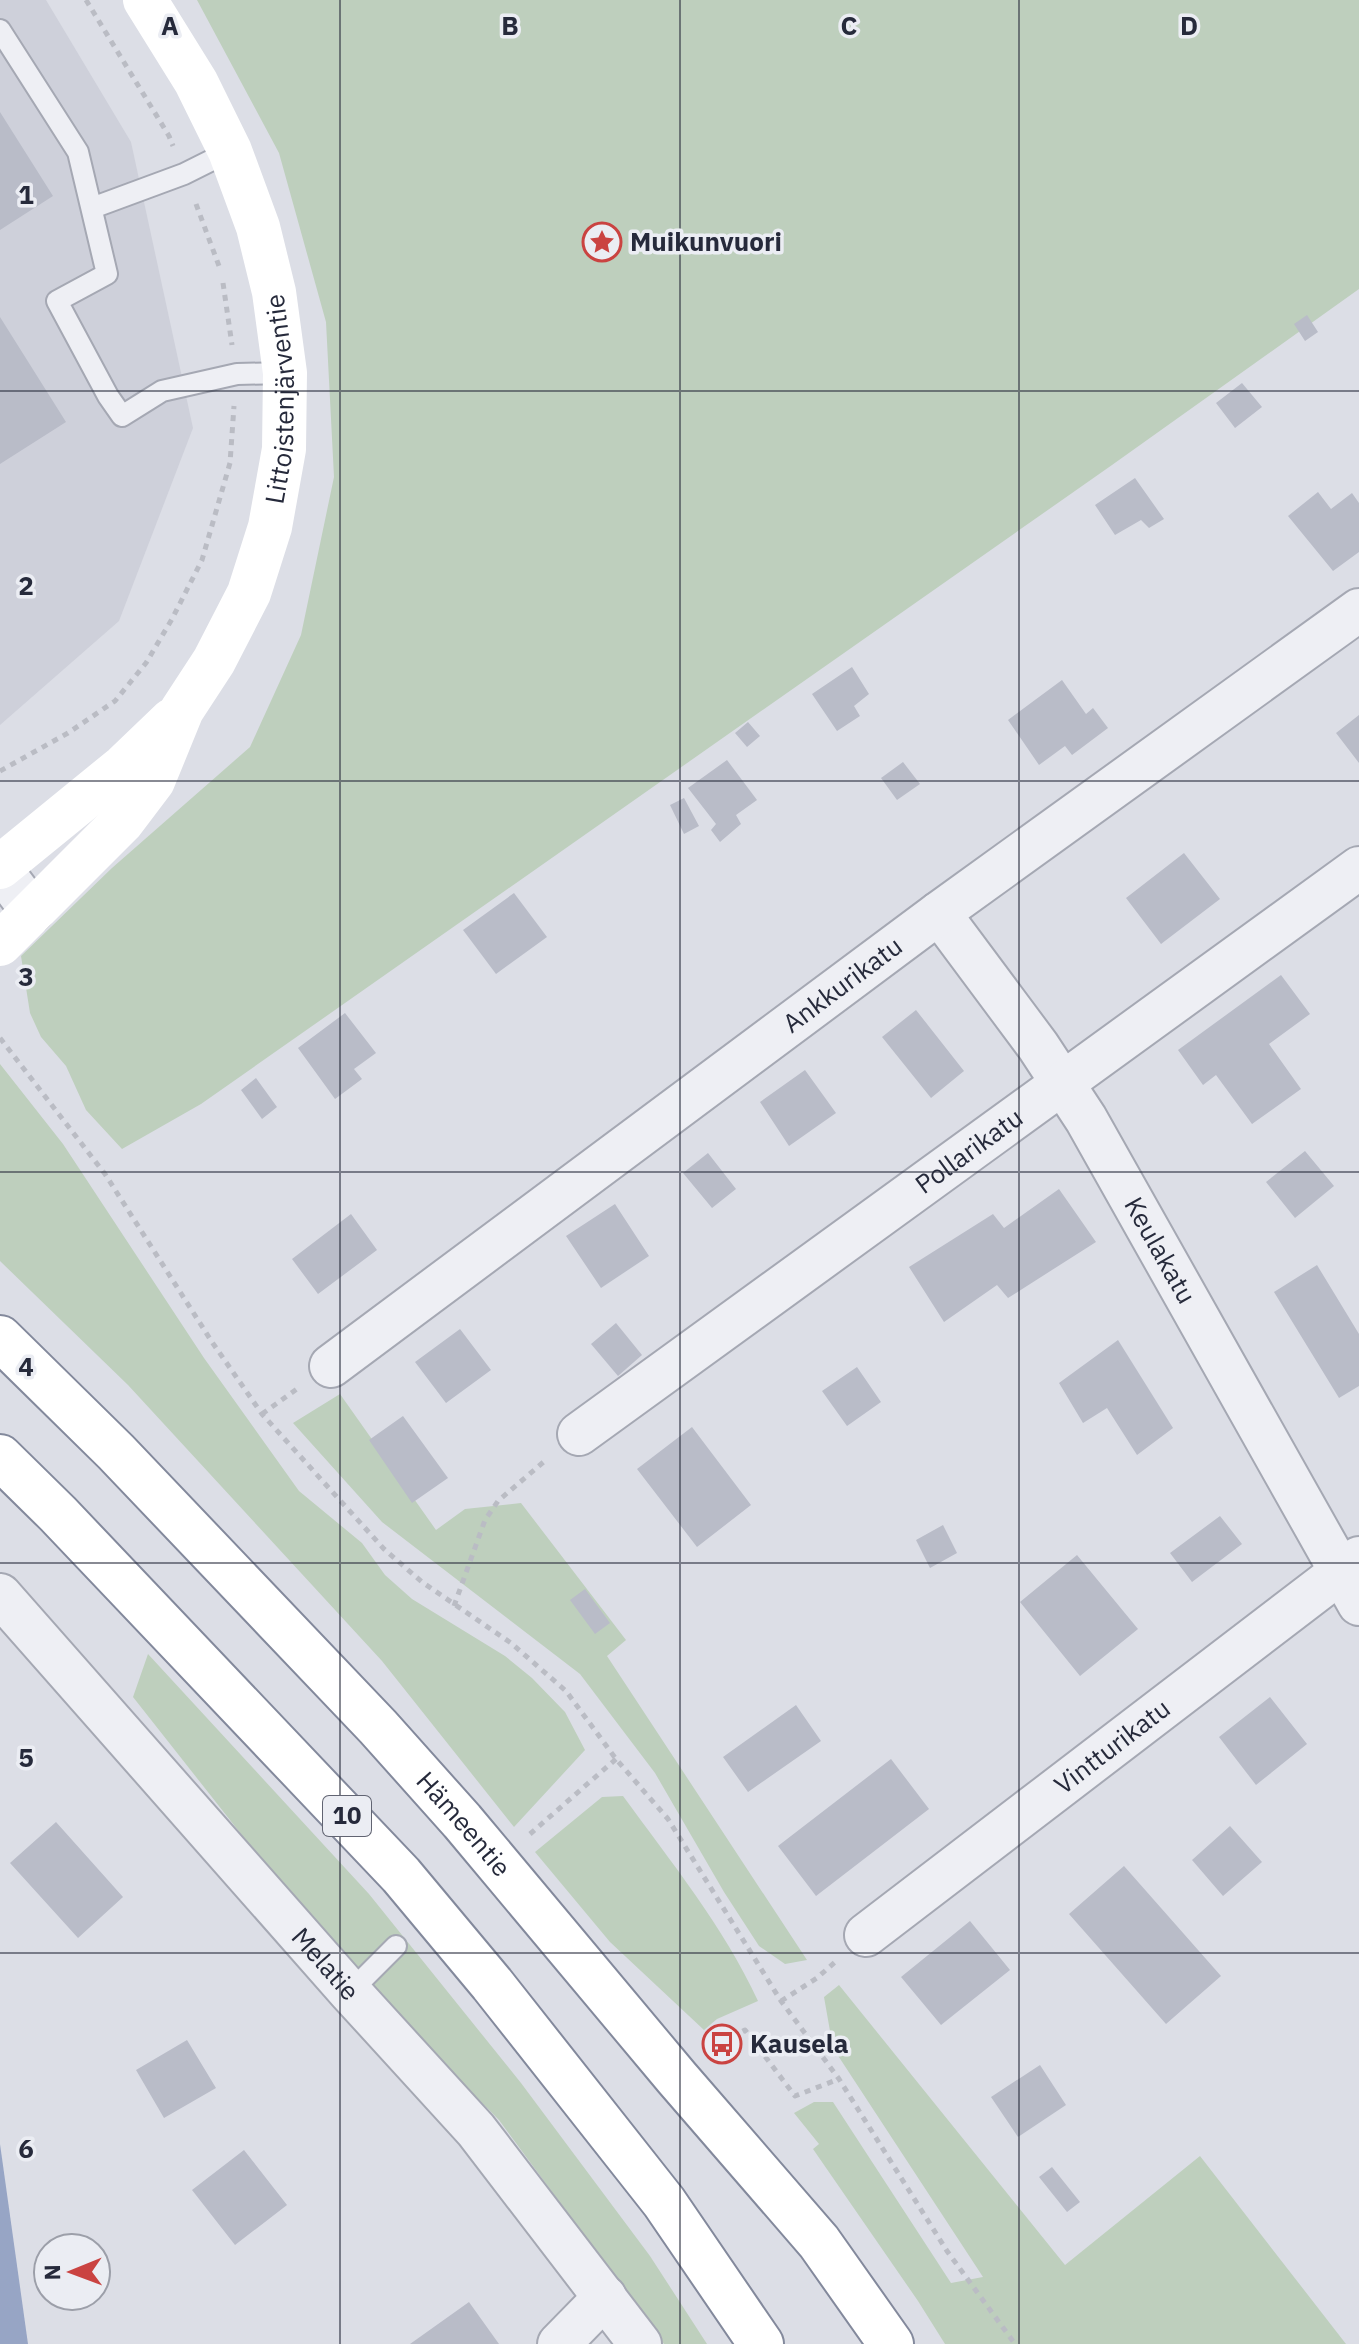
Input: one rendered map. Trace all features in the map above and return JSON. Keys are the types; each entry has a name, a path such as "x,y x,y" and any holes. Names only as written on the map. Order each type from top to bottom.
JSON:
{"main road":[{"name":"Littoistenjärventie","path":"0,944 122,822 153,781 182,710 214,661 249,593 270,527 284,449 285,373 274,292 258,227 230,151 196,82 145,0"},
{"name":"Littoistenjärventie","path":"0,868 124,766 182,710"},
{"name":"Hämeentie","path":"0,1338 116,1452 451,1809 819,2242 891,2344"},
{"name":"10","path":"0,1457 401,1875 492,1984 664,2202 761,2344"}],"street":[{"name":"Ankkurikatu","path":"331,1366 939,913 1359,610"},
{"path":"0,868 32,911"},
{"name":"Pollarikatu","path":"579,1434 1359,868"},
{"name":"Keulakatu","path":"939,913 1086,1119 1353,1578"},
{"name":"Vintturikatu","path":"866,1935 1353,1578"},
{"name":"Melatie","path":"0,1595 350,1992 476,2130 640,2344"},
{"path":"559,2344 605,2297"}],"lane":[{"path":"0,30 78,152 107,274 57,301 122,416 162,391 237,374 285,373"},
{"path":"92,208 184,174 230,151"},
{"path":"350,1992 396,1946"}],"path":[{"path":"0,1038 105,1174 212,1342 262,1414 384,1549 454,1606 511,1643 566,1691 616,1759 668,1819 781,2001 839,2079 947,2251 1015,2344"},
{"path":"454,1606 485,1520 498,1501 579,1434"},
{"path":"526,1838 616,1759"},
{"path":"781,2001 817,1978 866,1935"},
{"path":"732,2037 745,2030 795,2096 839,2079"}],"shaded area":[{"path":"0,0 46,0 131,142 193,428 119,621 0,725"}],"green space":[{"path":"197,0 1359,0 1359,289 201,1104 122,1149 86,1110 66,1066 41,1037 30,1013 21,956 112,868 250,747 301,635 334,477 326,322 279,153"},
{"path":"0,1064 63,1144 204,1358 299,1491 362,1543 385,1575 412,1599 505,1656 565,1712 585,1750 514,1827 382,1661 128,1385 0,1261"},
{"path":"340,1394 436,1530 465,1509 521,1503 626,1640 607,1656 807,1960 785,1964 759,1946 655,1773 580,1674 382,1522 293,1423"},
{"path":"148,1654 369,1894 521,2083 650,2256 707,2344 664,2344 499,2120 342,1962 133,1697"},
{"path":"623,1796 713,1921 758,2001 717,2019 704,2030 610,1942 535,1852 602,1797"},
{"path":"839,1985 1065,2265 1200,2156 1346,2344 945,2344 813,2149 819,2144 794,2113 814,2102 833,2102 951,2283 983,2277 833,2048 824,1997"}],"water":[{"path":"0,2144 28,2344 0,2344"}],"building":[{"path":"0,112 53,196 0,230"},
{"path":"1307,315 1318,332 1305,341 1294,324"},
{"path":"0,317 66,422 0,464"},
{"path":"1242,383 1262,407 1235,428 1216,403"},
{"path":"1135,478 1164,519 1149,528 1141,520 1115,535 1095,505"},
{"path":"1318,492 1331,509 1352,493 1359,503 1359,552 1333,571 1288,516"},
{"path":"852,667 869,694 854,706 860,716 837,731 812,694"},
{"path":"1062,680 1086,714 1093,708 1108,728 1072,755 1065,746 1039,765 1008,720"},
{"path":"1359,715 1359,763 1336,733"},
{"path":"748,722 760,736 747,747 735,733"},
{"path":"727,760 757,800 736,815 741,824 720,842 711,830 716,824 688,788"},
{"path":"903,762 920,784 897,800 881,778"},
{"path":"684,798 699,826 684,834 670,805"},
{"path":"1184,853 1220,899 1161,944 1126,898"},
{"path":"514,893 547,937 496,974 463,930"},
{"path":"1281,975 1310,1014 1269,1044 1301,1089 1252,1124 1216,1075 1203,1085 1178,1050"},
{"path":"916,1010 964,1071 931,1098 882,1037"},
{"path":"345,1013 376,1053 354,1069 362,1079 335,1099 298,1048"},
{"path":"805,1070 836,1113 789,1146 760,1102"},
{"path":"256,1078 277,1107 262,1119 241,1090"},
{"path":"1305,1151 1334,1186 1295,1218 1266,1182"},
{"path":"708,1153 736,1189 712,1208 683,1173"},
{"path":"1059,1189 1096,1242 1008,1298 997,1285 944,1322 909,1267 993,1214 1004,1228"},
{"path":"615,1204 649,1256 601,1288 566,1236"},
{"path":"351,1214 377,1250 318,1294 292,1259"},
{"path":"1317,1265 1359,1334 1359,1386 1339,1398 1274,1292"},
{"path":"616,1323 642,1355 618,1376 591,1344"},
{"path":"460,1329 491,1370 446,1403 415,1362"},
{"path":"1118,1340 1173,1428 1137,1455 1107,1408 1083,1423 1059,1383"},
{"path":"857,1367 881,1402 847,1426 822,1391"},
{"path":"403,1416 448,1478 412,1503 369,1440"},
{"path":"692,1427 751,1505 697,1547 637,1469"},
{"path":"1220,1516 1242,1544 1192,1582 1170,1553"},
{"path":"943,1525 957,1553 930,1568 916,1540"},
{"path":"1077,1555 1138,1629 1080,1676 1020,1602"},
{"path":"585,1589 610,1623 595,1634 570,1600"},
{"path":"1270,1697 1307,1744 1256,1785 1219,1737"},
{"path":"796,1705 821,1741 748,1792 723,1757"},
{"path":"891,1759 929,1809 816,1896 778,1846"},
{"path":"56,1822 123,1897 78,1938 10,1863"},
{"path":"1230,1826 1262,1862 1223,1896 1192,1860"},
{"path":"1124,1866 1221,1976 1166,2024 1069,1914"},
{"path":"970,1921 1010,1970 941,2025 901,1977"},
{"path":"187,2040 216,2088 164,2118 136,2070"},
{"path":"1040,2065 1066,2105 1018,2137 991,2097"},
{"path":"244,2150 287,2205 235,2245 192,2190"},
{"path":"1052,2167 1080,2202 1067,2212 1039,2177"},
{"path":"469,2302 499,2344 410,2344"}],"place":[{"name":"Muikunvuori","path":"602,242"},
{"name":"Kausela","path":"722,2044"}]}
